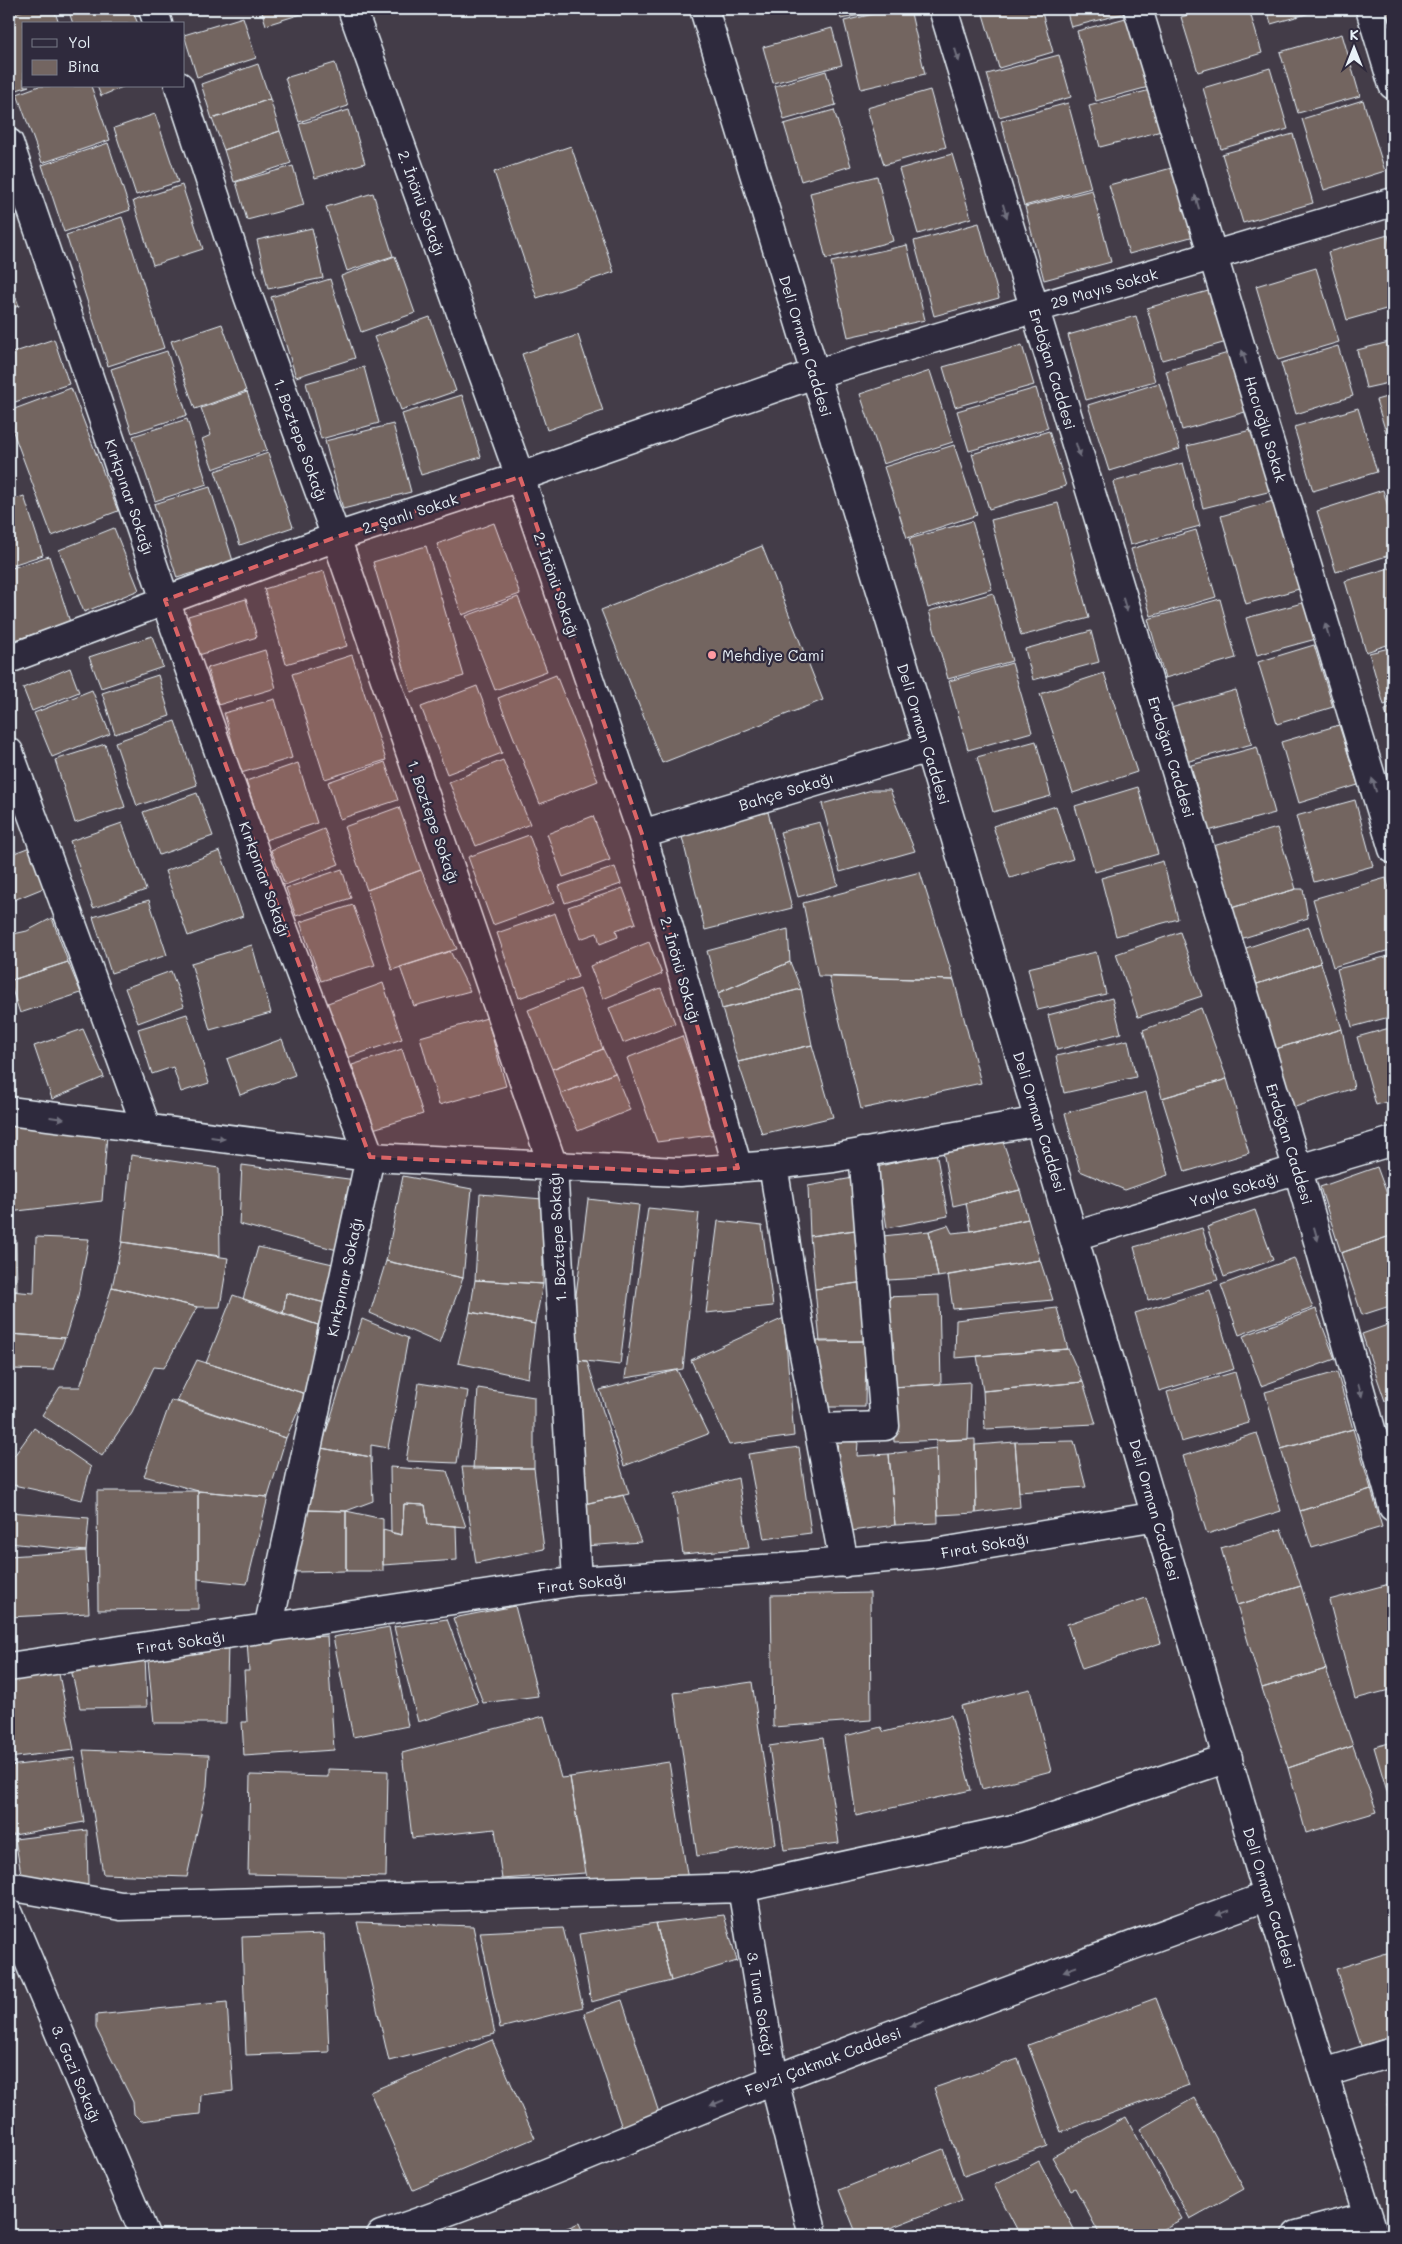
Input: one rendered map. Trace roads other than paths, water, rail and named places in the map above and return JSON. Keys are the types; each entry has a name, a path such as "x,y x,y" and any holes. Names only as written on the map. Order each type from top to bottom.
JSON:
{"street":[{"path":"153,9 157,22"},
{"name":"2. İnönü Sokağı","path":"352,9 520,477 642,834 738,1168"},
{"name":"Deli Orman Caddesi","path":"704,9 929,748 1268,1896 1371,2226"},
{"name":"Erdoğan Caddesi","path":"943,9 1298,1170 1393,1507"},
{"name":"Hacıoğlu Sokak","path":"1138,9 1393,849"},
{"path":"1370,9 1389,57 1393,85"},
{"name":"1. Boztepe Sokağı","path":"180,88 248,296 336,537 553,1166 577,1581"},
{"name":"Kırkpınar Sokağı","path":"9,143 165,600 261,870 370,1157 268,1629"},
{"name":"29 Mayıs Sokak","path":"814,374 1034,307 1213,257 1393,202"},
{"name":"2. Şanlı Sokak","path":"9,659 336,537 520,477 814,374"},
{"name":"Bahçe Sokağı","path":"642,834 929,748"},
{"path":"9,752 147,1129"},
{"path":"9,1112 370,1157 679,1172 773,1165 863,1152 1039,1121"},
{"name":"Yayla Sokağı","path":"1074,1236 1393,1141"},
{"path":"818,1428 885,1426 863,1152"},
{"path":"773,1165 801,1338 844,1562"},
{"name":"Fırat Sokağı","path":"9,1667 577,1581 780,1568 930,1554 1157,1516"},
{"path":"9,1886 121,1906 742,1888 1018,1828 1228,1758"},
{"name":"3. Tuna Sokağı","path":"742,1888 774,2080 813,2235"},
{"name":"Fevzi Çakmak Caddesi","path":"381,2235 442,2225 774,2080 918,2024 1268,1896"},
{"name":"3. Gazi Sokağı","path":"9,1914 145,2235"},
{"path":"1324,2073 1393,2052"},
{"path":"1297,2235 1371,2226"}],"place":[{"name":"Mehdiye Cami","path":"712,655"}]}
